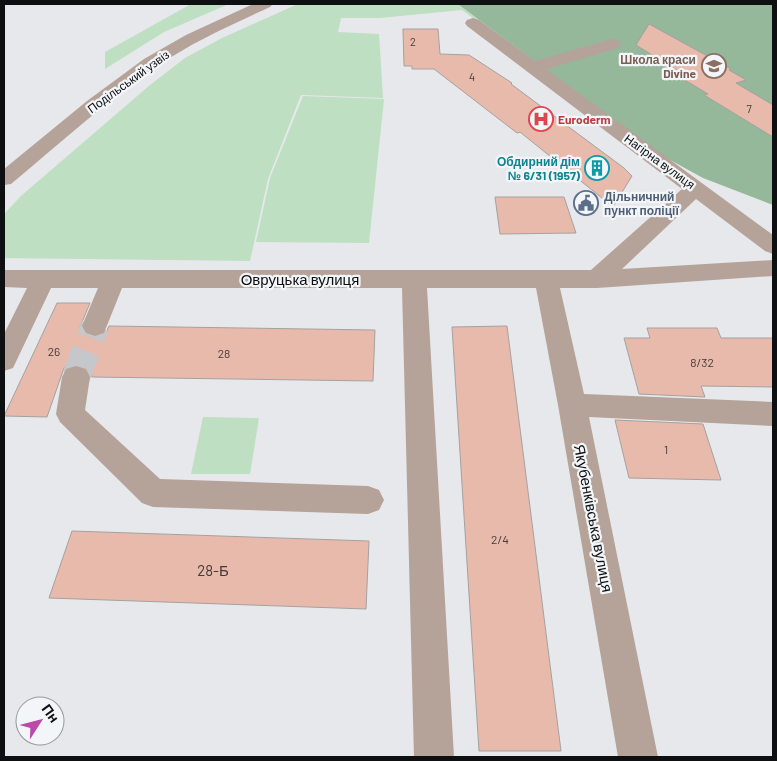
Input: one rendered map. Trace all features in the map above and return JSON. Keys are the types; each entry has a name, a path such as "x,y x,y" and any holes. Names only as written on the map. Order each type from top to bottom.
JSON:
{"street":[{"name":"Подільський узвіз","path":"4,179 117,87 151,63 185,41 265,4"},
{"name":"Нагірна вулиця","path":"473,23 773,246"},
{"path":"533,67 612,44"},
{"path":"597,278 696,187"},
{"name":"Овруцька вулиця","path":"4,279 546,279 773,268"},
{"path":"95,326 113,278"},
{"path":"4,361 43,279"},
{"path":"414,279 434,757"},
{"name":"Якубенківська вулиця","path":"546,279 572,405 638,757"},
{"path":"76,376 70,414 153,493 368,500"},
{"path":"572,405 773,414"}],"green space":[{"path":"191,4 229,4 164,32 105,69 105,52"},
{"path":"298,4 773,4 670,24 532,62 462,10 380,18 341,18 338,32 379,34 383,98 301,95 268,179 250,261 4,258 4,214 21,196 150,85 185,58 222,38"},
{"path":"458,4 773,4 773,205 703,178 661,155"},
{"path":"303,96 384,99 369,243 256,242 270,178"},
{"path":"203,417 259,418 250,474 191,474"}],"building":[{"path":"649,24 731,69 729,70 746,80 736,83 773,105 773,137 704,95 708,94 675,74 680,72 636,45"},
{"path":"403,29 438,29 440,54 469,55 512,83 624,168 632,176 613,207 520,132 517,133 434,69 412,69 412,66 404,66"},
{"path":"495,197 564,197 576,233 500,234"},
{"path":"57,303 90,303 80,327 85,335 94,338 105,335 109,326 375,330 373,381 92,377 87,367 75,364 64,368 47,417 4,416"},
{"path":"507,326 561,751 479,751 452,327"},
{"path":"647,328 717,328 721,338 773,338 773,387 701,386 705,397 639,394 624,338 650,338"},
{"path":"615,420 703,424 721,480 629,478"},
{"path":"72,531 369,541 366,609 49,598"}],"tunnel":[{"path":"76,377 95,326"}],"place":[{"name":"Школа краси Divine","path":"714,66"},
{"name":"Euroderm","path":"541,119"},
{"name":"Обдирний дім № 6/31 (1957)","path":"597,168"},
{"name":"Дільничний пункт поліції","path":"586,203"}]}
